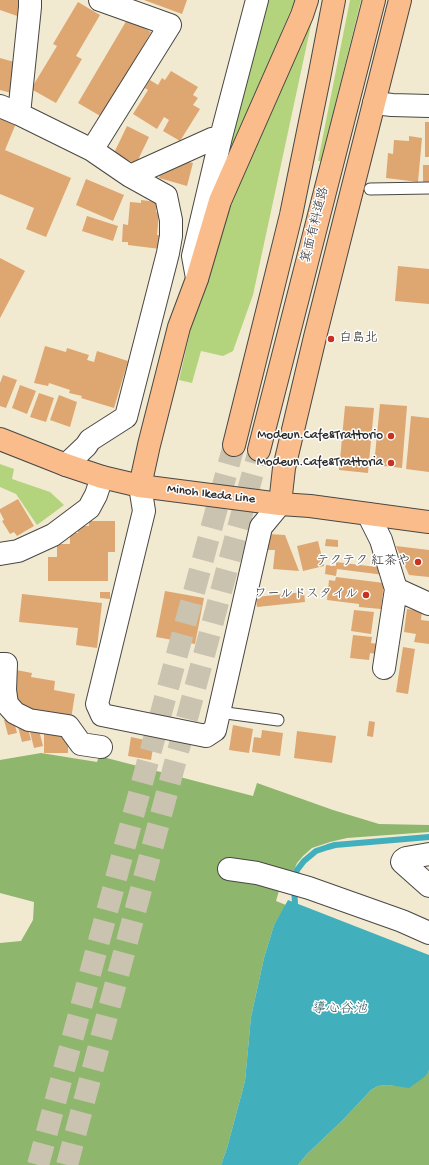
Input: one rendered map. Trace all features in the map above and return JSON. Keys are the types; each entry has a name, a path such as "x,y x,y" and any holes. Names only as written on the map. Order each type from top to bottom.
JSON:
{"main road":[{"path":"140,486 179,327 197,279 220,201 302,15 307,0"},
{"name":"箕面有料道路","path":"234,445 291,214 334,0"},
{"name":"箕面有料道路","path":"259,450 374,0"},
{"path":"280,504 284,468 315,337 400,0"},
{"name":"Minoh Ikeda Line","path":"0,439 66,465 102,477 140,486 429,522"}],"street":[{"path":"30,0 30,7 10,110 92,150 130,176 166,196 171,220 171,236 168,253 126,417 90,440 86,446 66,465"},
{"path":"92,150 170,25 100,0"},
{"path":"197,279 193,256 221,136 256,0"},
{"path":"374,103 429,106"},
{"path":"130,176 221,136"},
{"path":"3,552 18,551 53,536 89,508 96,495 102,477"},
{"path":"140,486 144,511 96,704 102,715 206,736 215,730 261,526 280,504"},
{"path":"368,514 381,540 396,589 384,668"},
{"path":"396,589 429,604"},
{"path":"0,664 6,664 6,704 15,713 29,720 68,726 81,744 101,747"},
{"path":"429,854 406,858 402,862 429,886"},
{"path":"229,869 257,873 295,884 396,919 429,933"}],"lane":[{"path":"370,190 429,188"},
{"path":"219,712 278,720"}],"green space":[{"path":"261,0 295,0 218,184"},
{"path":"350,0 361,0 321,161 318,161"},
{"path":"314,11 253,295 233,351 223,356 201,351 192,383 179,380 203,276 223,214"},
{"path":"0,464 14,469 12,479 50,492 64,505 37,525 16,494 0,487"},
{"path":"41,753 97,762 99,756 253,796 257,783 333,810 379,824 429,825 429,832 347,838 312,848 297,863 290,879 281,884 276,901 286,905 274,925 264,958 251,1017 245,1081 221,1165 0,1165 0,943 21,941 33,920 34,902 0,893 0,760"},
{"path":"429,1070 429,1165 298,1165 307,1154 343,1120 371,1090 378,1086 397,1086 428,1073"}],"water":[{"name":"導心谷池","path":"288,900 429,955 429,1070 423,1078 409,1088 388,1085 378,1086 371,1090 343,1120 307,1154 298,1165 221,1165 245,1081 251,1017 264,958 274,925"}],"building":[{"path":"0,0 26,0 20,17 0,10"},
{"path":"144,0 187,0 182,14"},
{"path":"78,2 100,15 76,56 82,59 56,103 31,89 57,46 53,44"},
{"path":"128,18 151,32 102,117 78,103"},
{"path":"0,58 18,63 11,93 0,90"},
{"path":"171,71 198,87 193,95 198,98 193,105 200,109 180,141 163,131 169,120 164,117 157,129 133,114 148,90 145,88 150,80 158,85 162,78 165,80"},
{"path":"0,114 17,121 5,150 71,178 46,237 26,229 34,208 0,194"},
{"path":"425,122 429,122 429,157 425,157"},
{"path":"127,126 149,137 136,164 114,153"},
{"path":"409,136 422,138 418,182 386,178 388,153 393,154 394,140 409,141"},
{"path":"184,161 193,163 187,186 159,178 162,168"},
{"path":"423,165 429,165 429,183 423,183"},
{"path":"86,179 124,195 113,221 76,205"},
{"path":"141,200 157,202 156,212 159,213 157,235 161,235 160,249 128,245 128,242 122,242 123,224 128,225 130,202 141,203"},
{"path":"87,216 118,226 113,241 82,231"},
{"path":"0,258 25,271 0,318"},
{"path":"398,266 429,269 429,304 395,301"},
{"path":"45,346 66,352 67,348 89,355 87,360 94,362 97,351 128,361 114,408 81,398 82,396 69,393 70,390 49,383 48,386 34,383"},
{"path":"3,375 17,380 6,408 0,406 0,383"},
{"path":"20,385 36,391 27,414 12,408"},
{"path":"39,393 54,398 46,422 30,417"},
{"path":"59,395 77,402 70,427 50,420"},
{"name":"Modeun.Cafe&Trattorio","path":"380,404 407,406 402,468 374,465"},
{"path":"345,406 374,408 368,473 339,470"},
{"path":"411,416 429,418 429,472 406,469"},
{"path":"18,499 34,526 17,536 14,532 10,534 2,521 4,520 0,509"},
{"path":"89,521 115,521 115,552 108,552 108,581 48,581 48,557 57,557 57,544 70,544 70,533 78,533 78,526 89,526"},
{"path":"269,534 285,535 299,571 273,569 275,550 267,550"},
{"path":"326,539 338,540 338,547 325,546"},
{"path":"318,541 324,566 303,571 297,546"},
{"path":"396,546 429,550 429,577 409,575"},
{"path":"336,562 385,568 384,575 337,569 336,576 325,574 326,565 336,566"},
{"path":"336,577 384,583 381,609 359,607 359,604 327,600 329,580 335,581"},
{"path":"165,591 204,598 195,644 156,637"},
{"path":"100,592 110,592 110,599 100,598"},
{"path":"304,592 305,602 257,607 256,597"},
{"path":"22,594 102,603 97,648 76,645 78,628 19,622"},
{"path":"407,609 422,611 421,620 429,621 429,644 414,642 416,634 404,632"},
{"path":"354,610 374,612 371,634 351,631"},
{"path":"353,635 372,637 371,643 378,644 377,654 370,653 369,660 350,658"},
{"path":"403,647 415,649 408,694 396,692"},
{"path":"11,669 32,673 31,677 55,681 54,690 75,694 71,719 45,719 10,699"},
{"path":"13,718 17,733 8,735 4,720"},
{"path":"369,721 375,722 373,737 367,736"},
{"path":"27,725 31,740 22,742 18,727"},
{"path":"233,725 253,729 249,753 229,750"},
{"path":"44,729 68,735 68,753 44,753"},
{"path":"39,730 43,746 34,748 30,732"},
{"path":"262,730 283,733 280,756 252,752 254,737 261,738"},
{"path":"297,731 336,736 332,763 294,758"},
{"path":"131,737 154,742 151,760 128,756"}],"waterway":[{"path":"295,879 297,870 304,861 316,851 328,847 335,845 429,837"},
{"path":"294,888 295,903"}],"tunnel":[{"path":"38,1165 234,445"},
{"path":"67,1165 259,450"}],"place":[{"name":"白島北","path":"331,339"},
{"name":"Modeun.Cafe&Trattorio","path":"391,436"},
{"name":"Modeun.Cafe&Trattoria","path":"391,463"},
{"name":"テクテク 紅茶や","path":"418,562"},
{"name":"ワールドスタイル","path":"366,595"}]}
